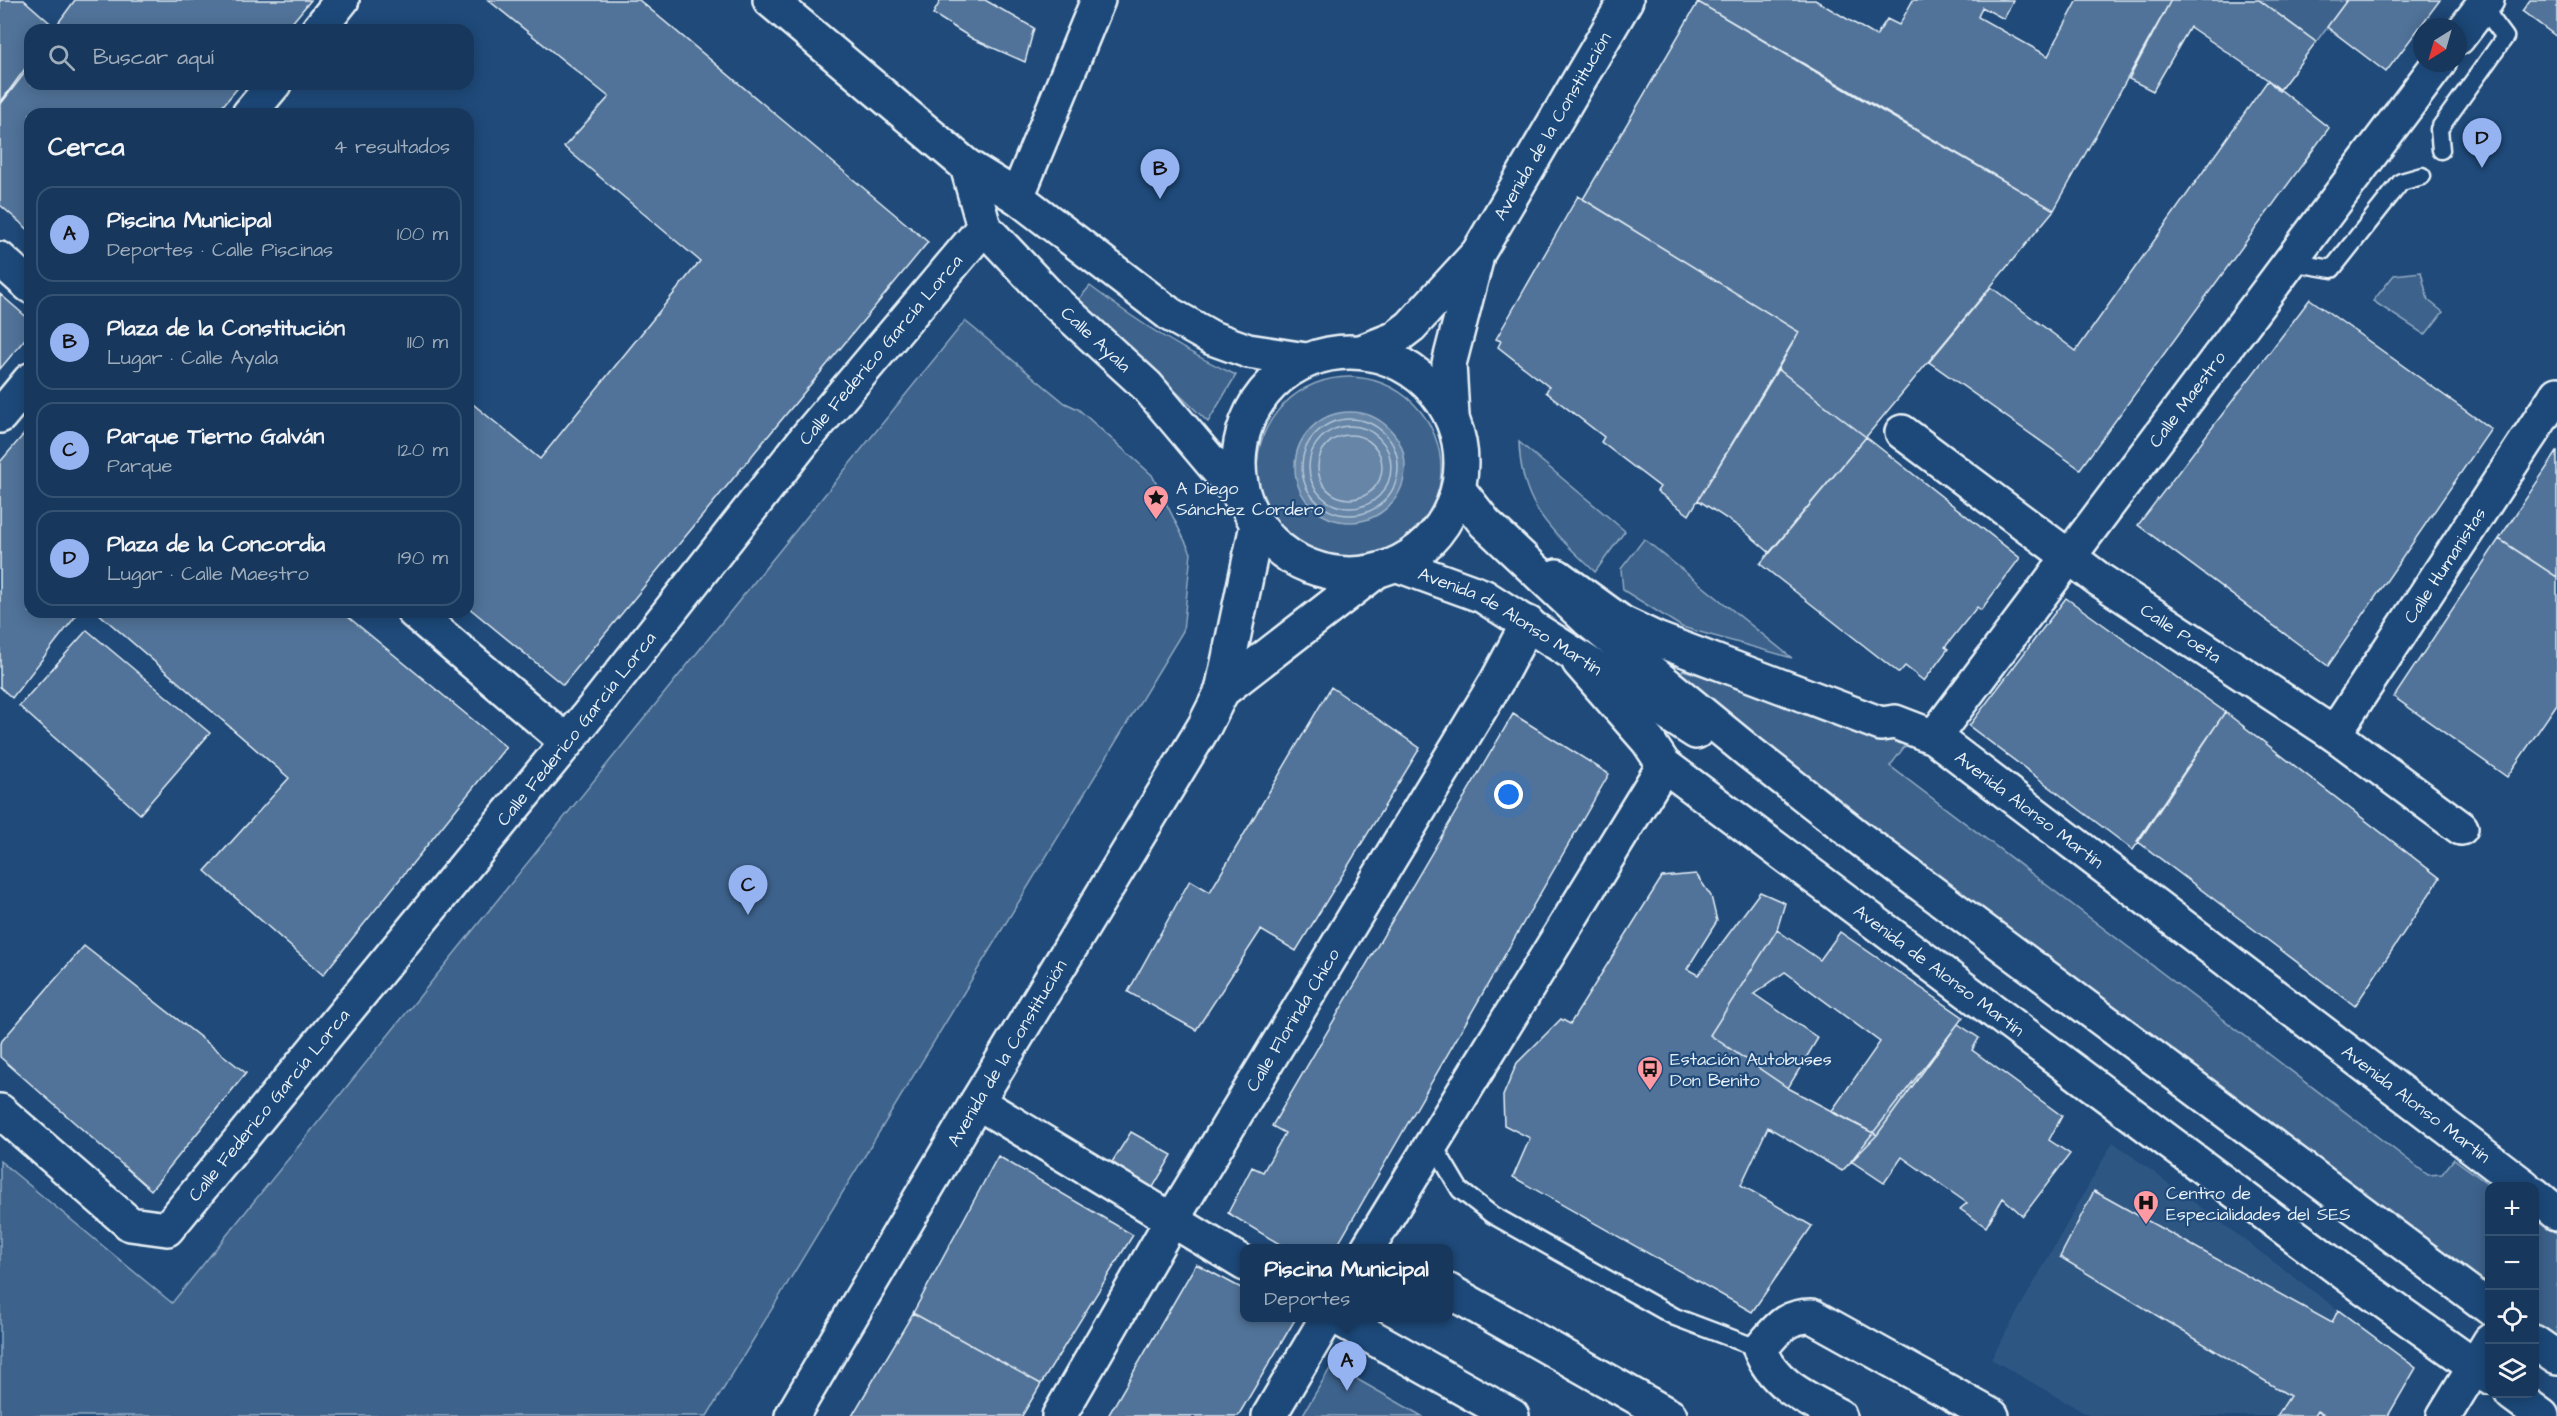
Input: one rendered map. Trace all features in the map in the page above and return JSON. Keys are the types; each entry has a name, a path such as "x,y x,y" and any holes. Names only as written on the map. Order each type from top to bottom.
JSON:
{"street":[{"path":"323,24 342,0"},
{"path":"770,0 967,166 1017,197 1171,315 1212,338 1248,351 1306,360"},
{"path":"1017,197 1098,0"},
{"name":"Avenida de la Constitución","path":"1361,352 1394,339 1411,326 1478,253 1624,1"},
{"path":"2467,26 2484,3"},
{"name":"Calle Maestro","path":"1934,737 2432,72"},
{"path":"254,108 269,90"},
{"name":"Calle Ayala","path":"967,166 984,227 1052,298 1147,386 1279,550 1308,567 1341,575 1386,569"},
{"name":"Calle Federico García Lorca","path":"0,1111 130,1224 167,1229 567,742 806,438 984,227"},
{"name":"Avenida de la Constitución","path":"1452,416 1449,364 1478,253"},
{"path":"0,259 24,281"},
{"path":"1222,690 1386,569 1425,547 1446,520 1460,490 1461,453 1452,416 1429,385 1398,362 1361,352 1333,352 1306,360 1277,378 1255,404 1242,436 1238,469 1251,514"},
{"path":"0,416 24,387"},
{"name":"Calle Humanistas","path":"2334,734 2557,394"},
{"name":"Calle Poeta","path":"1902,432 2110,587 2334,734 2462,828"},
{"path":"1460,490 1485,523 1588,620 1863,842 2485,1304"},
{"name":"Avenida de la Constitución","path":"792,1416 977,1102 1206,725 1222,690 1251,514"},
{"name":"Avenida Alonso Martín","path":"1485,523 1622,623 1881,724 1895,722 1934,737 2519,1182"},
{"name":"Avenida de Alonso Martín","path":"1386,569 1483,596 1566,647 1648,741 1664,765 2362,1286 2484,1361"},
{"path":"421,618 567,742"},
{"name":"Calle Florinda Chico","path":"1059,1416 1173,1218 1497,681 1528,623"},
{"path":"1566,647 1863,842"},
{"path":"1372,1244 1431,1141 1664,765"},
{"path":"977,1102 1173,1218 1240,1261"},
{"path":"2539,1197 2557,1213"},
{"path":"1453,1293 1670,1416"},
{"path":"1839,1416 1778,1379 1765,1362 1760,1349 1781,1325 1794,1316 1812,1316 1992,1416"},
{"path":"1269,1416 1324,1322"},
{"path":"1347,1322 1512,1416"},
{"path":"2538,1344 2557,1358"},
{"path":"2444,1416 2484,1361"},
{"path":"2517,1398 2542,1416"}],"lane":[{"path":"2441,150 2439,129 2505,38 2484,3"},
{"path":"2290,262 2332,269 2401,182 2422,176"},
{"path":"1431,1141 1461,1190 1491,1214 1675,1317 1760,1349"}],"shaded area":[{"path":"2259,0 2347,0 2316,42"},
{"path":"2421,272 2428,300 2443,312 2425,335 2373,301 2394,275"},
{"path":"1090,286 1160,335 1236,375 1208,422 1079,299"},
{"path":"965,321 1065,403 1078,409 1152,475 1191,553 1183,631 707,1416 0,1416 0,1161 172,1303"},
{"path":"1349,377 1367,378 1384,384 1400,392 1414,404 1426,418 1434,434 1440,451 1440,487 1434,504 1426,520 1414,534 1400,546 1384,554 1367,560 1349,561 1331,560 1314,554 1298,546 1284,534 1272,520 1264,504 1258,487 1257,469 1258,451 1264,434 1272,418 1284,404 1298,392 1314,384 1331,378"},
{"path":"1519,442 1625,531 1595,572 1553,530 1533,501 1521,465"},
{"path":"1644,539 1792,658 1682,627 1623,590 1621,569"},
{"path":"1683,670 1891,737 1905,746 1890,766 2428,1175 2442,1174 2454,1159 2486,1182 2485,1305 1677,677"},
{"name":"Centro de Especialidades del SES","path":"2113,1142 2416,1368 2388,1416 2090,1416 1991,1359"},
{"path":"2539,1221 2557,1234 2557,1358 2539,1345"},
{"path":"1332,1365 1422,1416 1302,1416"}],"water":[{"path":"1350,412 1371,417 1389,428 1400,446 1405,467 1400,488 1389,506 1371,517 1350,522 1329,517 1311,506 1300,488 1295,467 1300,446 1311,428 1329,417"}],"building":[{"path":"0,0 24,0 51,24 24,24 24,74 0,105"},
{"path":"75,0 311,0 291,24 57,24"},
{"path":"488,0 639,0 928,242 563,685 474,612 474,405 540,459 700,261 564,147 609,97"},
{"path":"941,0 985,0 1034,28 1025,62 973,39 933,14"},
{"path":"1699,0 1815,0 1876,36 1887,19 1899,25 1913,0 2013,0 2004,19 1982,7 1978,17 2048,56 2078,0 2171,0 2054,210 1858,97 1698,2"},
{"path":"2171,0 2259,0 2316,42 2279,91 2268,80 2190,27 2153,91 2129,79"},
{"path":"2347,0 2440,0 2426,18 2413,18 2413,36 2386,72 2327,27"},
{"path":"2530,0 2557,0 2557,37 2522,11"},
{"path":"1698,2 2054,210 1866,437 1778,369 1799,332 1583,199"},
{"path":"24,70 24,90 236,90 221,108 24,108 24,226 0,205 0,103"},
{"path":"2268,80 2329,128 2080,469 1929,362 1991,287 2076,351"},
{"path":"1578,196 1799,332 1689,515 1657,491 1660,487 1601,442 1604,437 1546,392 1549,387 1498,347 1501,341 1496,339"},
{"path":"0,294 24,315 24,340 0,369"},
{"path":"2310,299 2491,429 2328,666 2138,525"},
{"path":"1778,369 1866,437 1770,553 1741,528 1698,500"},
{"path":"24,434 24,618 74,618 12,698 0,687 0,462"},
{"path":"1866,437 2020,558 1981,610 1977,607 1945,647 1948,649 1924,681 1905,666 1899,673 1760,564"},
{"path":"2557,452 2557,577 2499,539"},
{"path":"2499,539 2557,577 2557,704 2507,777 2394,697"},
{"path":"2066,598 2225,712 2133,850 1969,726"},
{"path":"104,618 349,618 506,747 323,975 205,871 289,778"},
{"path":"87,630 210,733 140,814 19,706"},
{"path":"1331,687 1420,748 1296,951 1261,930 1196,1030 1128,992 1190,880 1210,892"},
{"path":"2225,712 2440,878 2355,1006 2137,841"},
{"path":"1513,714 1609,774 1338,1244 1279,1244 1228,1213 1252,1167 1263,1172 1285,1133 1272,1126"},
{"name":"Estación Autobuses Don Benito","path":"1696,874 1711,896 1717,921 1687,969 1698,975 1760,892 1785,903 1777,930 1710,1035 1788,1088 1877,1135 1842,1171 1768,1127 1741,1185 1812,1226 1752,1312 1513,1177 1530,1138 1504,1125 1503,1096 1517,1063 1561,1019 1570,1024 1662,877"},
{"path":"1777,930 1820,960 1840,932 1963,1017 1877,1135 1831,1112 1880,1042 1785,972 1754,994 1818,1038 1788,1088 1710,1035"},
{"path":"84,946 246,1073 151,1190 0,1057 0,1043"},
{"path":"1958,1024 1979,1038 1972,1050 2062,1116 2049,1140 2070,1154 2023,1216 2003,1198 1986,1227 1960,1209 1967,1203 1902,1157 1884,1183 1851,1161"},
{"path":"1131,1132 1172,1155 1152,1189 1112,1162"},
{"path":"998,1156 1133,1235 1041,1384 913,1313"},
{"path":"2094,1191 2332,1323 2338,1310 2416,1368 2388,1416 2326,1416 2317,1411 2314,1416 2277,1416 2290,1396 2060,1257"},
{"path":"1196,1264 1240,1287 1240,1322 1294,1322 1238,1416 1108,1416"},
{"path":"913,1313 1041,1384 1022,1416 852,1416"}],"place":[{"name":"Plaza de la Concordia","path":"2482,168"},
{"name":"Plaza de la Constitución","path":"1160,199"},
{"name":"A Diego Sánchez Cordero","path":"1156,521"},
{"name":"Parque Tierno Galván","path":"748,915"},
{"name":"Estación Autobuses Don Benito","path":"1650,1092"},
{"name":"Centro de Especialidades del SES","path":"2146,1226"},
{"name":"Piscina Municipal","path":"1347,1391"}]}
